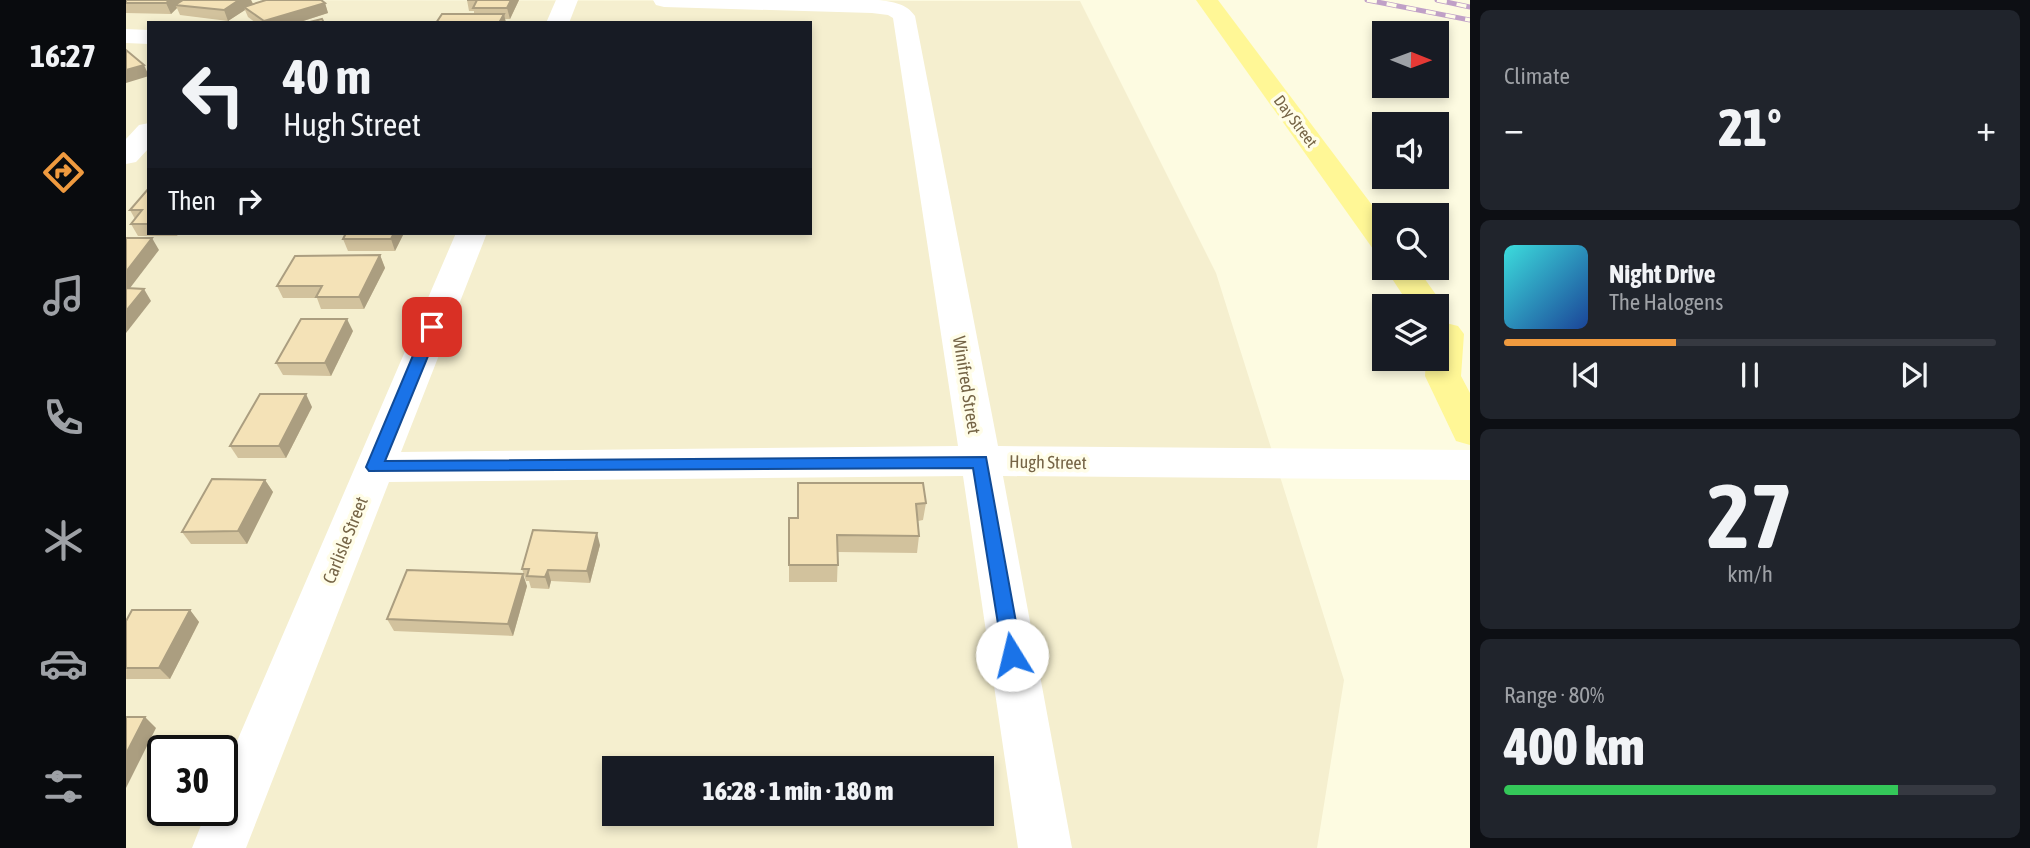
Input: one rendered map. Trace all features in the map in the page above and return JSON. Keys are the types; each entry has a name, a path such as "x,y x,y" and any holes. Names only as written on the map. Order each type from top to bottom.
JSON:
{"main road":[{"name":"Day Street","path":"1207,1 1372,226"},
{"path":"1443,371 1443,376 1470,431"}],"street":[{"path":"558,21 566,0"},
{"name":"Winifred Street","path":"664,0 895,9 904,16 1045,848"},
{"path":"126,36 147,37"},
{"path":"126,156 147,133"},
{"name":"Carlisle Street","path":"219,848 470,235"},
{"name":"Hugh Street","path":"374,467 980,461 1470,465"}],"shaded area":[{"path":"126,0 1080,1 1216,273 1344,680 1317,848 126,848"}],"building":[{"path":"126,0 170,0 166,3 126,3"},
{"path":"183,0 239,0 224,10 175,5"},
{"path":"266,0 321,0 325,3 264,21 244,7"},
{"path":"477,0 511,0 507,8 473,8"},
{"path":"442,14 504,14 500,21 437,21"},
{"path":"126,50 144,65 126,70"},
{"path":"147,190 147,224 131,224 142,210 130,210"},
{"path":"345,235 393,235 391,239 343,239"},
{"path":"126,238 152,238 126,272"},
{"path":"380,255 359,297 316,297 322,286 277,286 295,256"},
{"path":"126,288 144,289 126,311"},
{"path":"301,319 347,319 325,363 276,363"},
{"path":"260,394 306,394 279,446 230,446"},
{"path":"212,479 265,480 238,531 182,532"},
{"path":"798,483 923,483 926,503 916,504 919,536 837,535 838,565 789,565 789,518 798,518"},
{"path":"533,530 597,533 587,571 548,570 545,577 527,576 529,569 522,569"},
{"path":"407,570 523,574 508,624 387,619"},
{"path":"132,610 190,610 159,668 126,668 126,621"},
{"path":"126,717 145,717 126,754"}],"railway":[{"path":"1367,0 1470,20"},
{"path":"1437,0 1470,7"}],"route":[{"path":"432,327 374,467 980,461 1012,655"}]}
